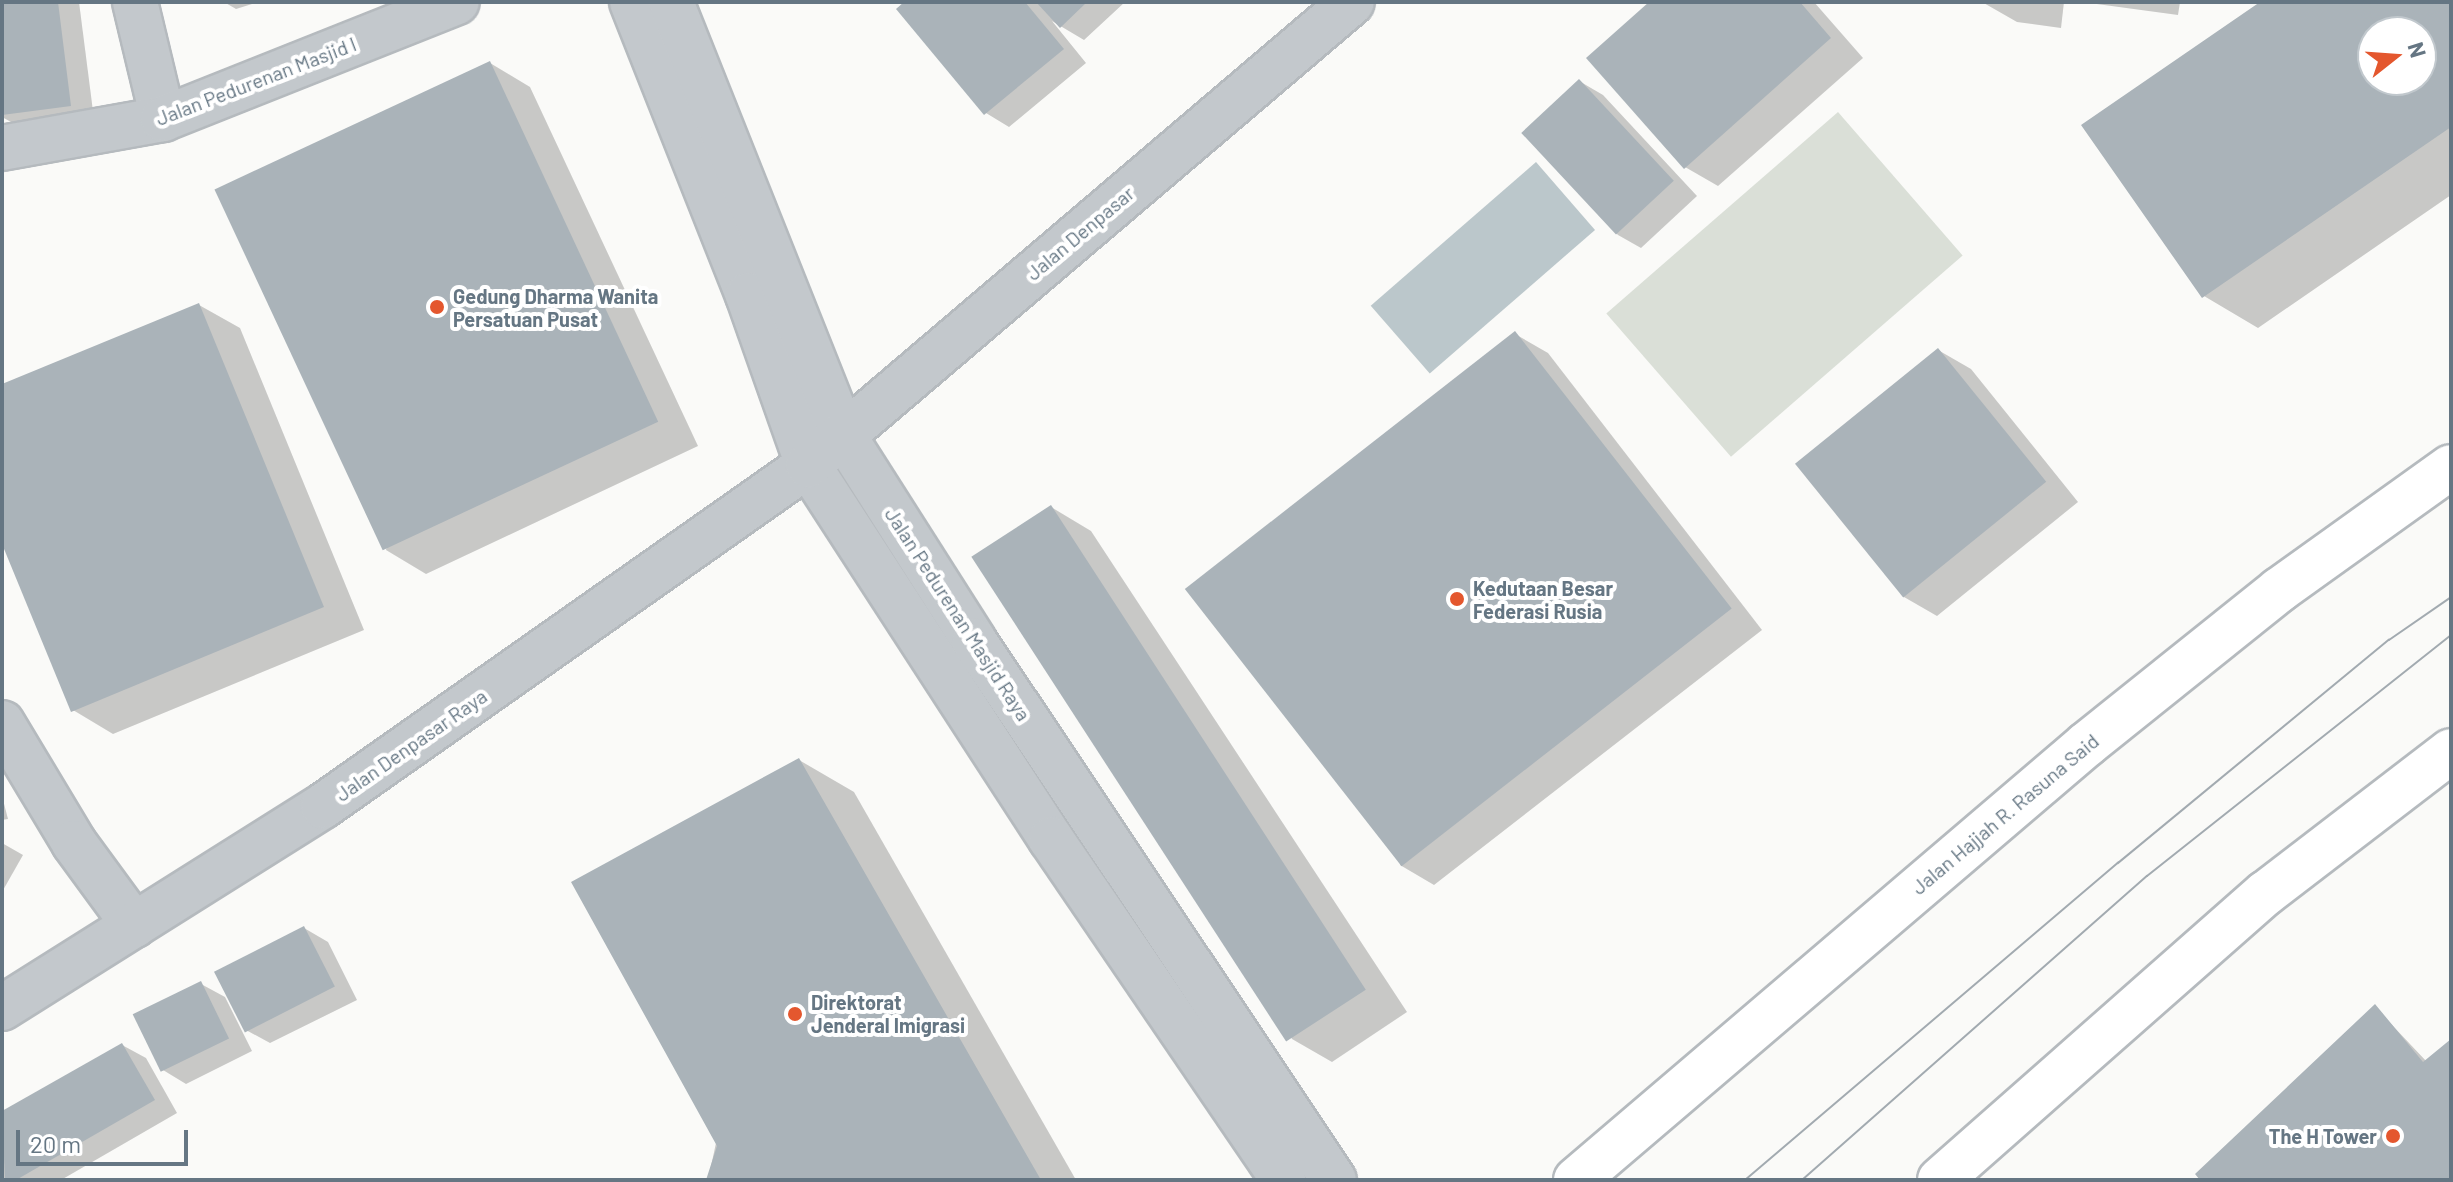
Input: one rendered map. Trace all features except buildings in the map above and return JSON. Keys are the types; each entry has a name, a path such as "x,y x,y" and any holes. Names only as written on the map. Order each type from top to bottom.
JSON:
{"main road":[{"name":"Jalan Hajjah R. Rasuna Said","path":"1576,1180 2087,744 2279,590 2451,467"},
{"path":"1940,1180 2266,893 2451,751"}],"street":[{"path":"135,2 163,119"},
{"name":"Jalan Pedurenan Masjid I","path":"2,148 163,119 457,2"},
{"path":"632,2 748,295 808,465 1051,839 1284,1180"},
{"name":"Jalan Pedurenan Masjid Raya","path":"671,2 843,435 974,641 1334,1180"},
{"name":"Jalan Denpasar","path":"808,465 1352,2"},
{"name":"Jalan Denpasar Raya","path":"2,1008 323,806 808,465"},
{"path":"2,723 74,843 134,925"}],"shaded area":[{"path":"1838,112 1963,255 1731,457 1606,313"},
{"path":"1536,162 1595,230 1430,374 1371,306"}],"tram line":[{"path":"1745,1180 2118,863 2389,640 2451,597"},
{"path":"1802,1180 2147,876 2451,635"}],"place":[{"name":"Gedung Dharma Wanita Persatuan Pusat","path":"437,307"},
{"name":"Kedutaan Besar Federasi Rusia","path":"1457,599"},
{"name":"Direktorat Jenderal Imigrasi","path":"795,1014"},
{"name":"The H Tower","path":"2393,1136"}]}
